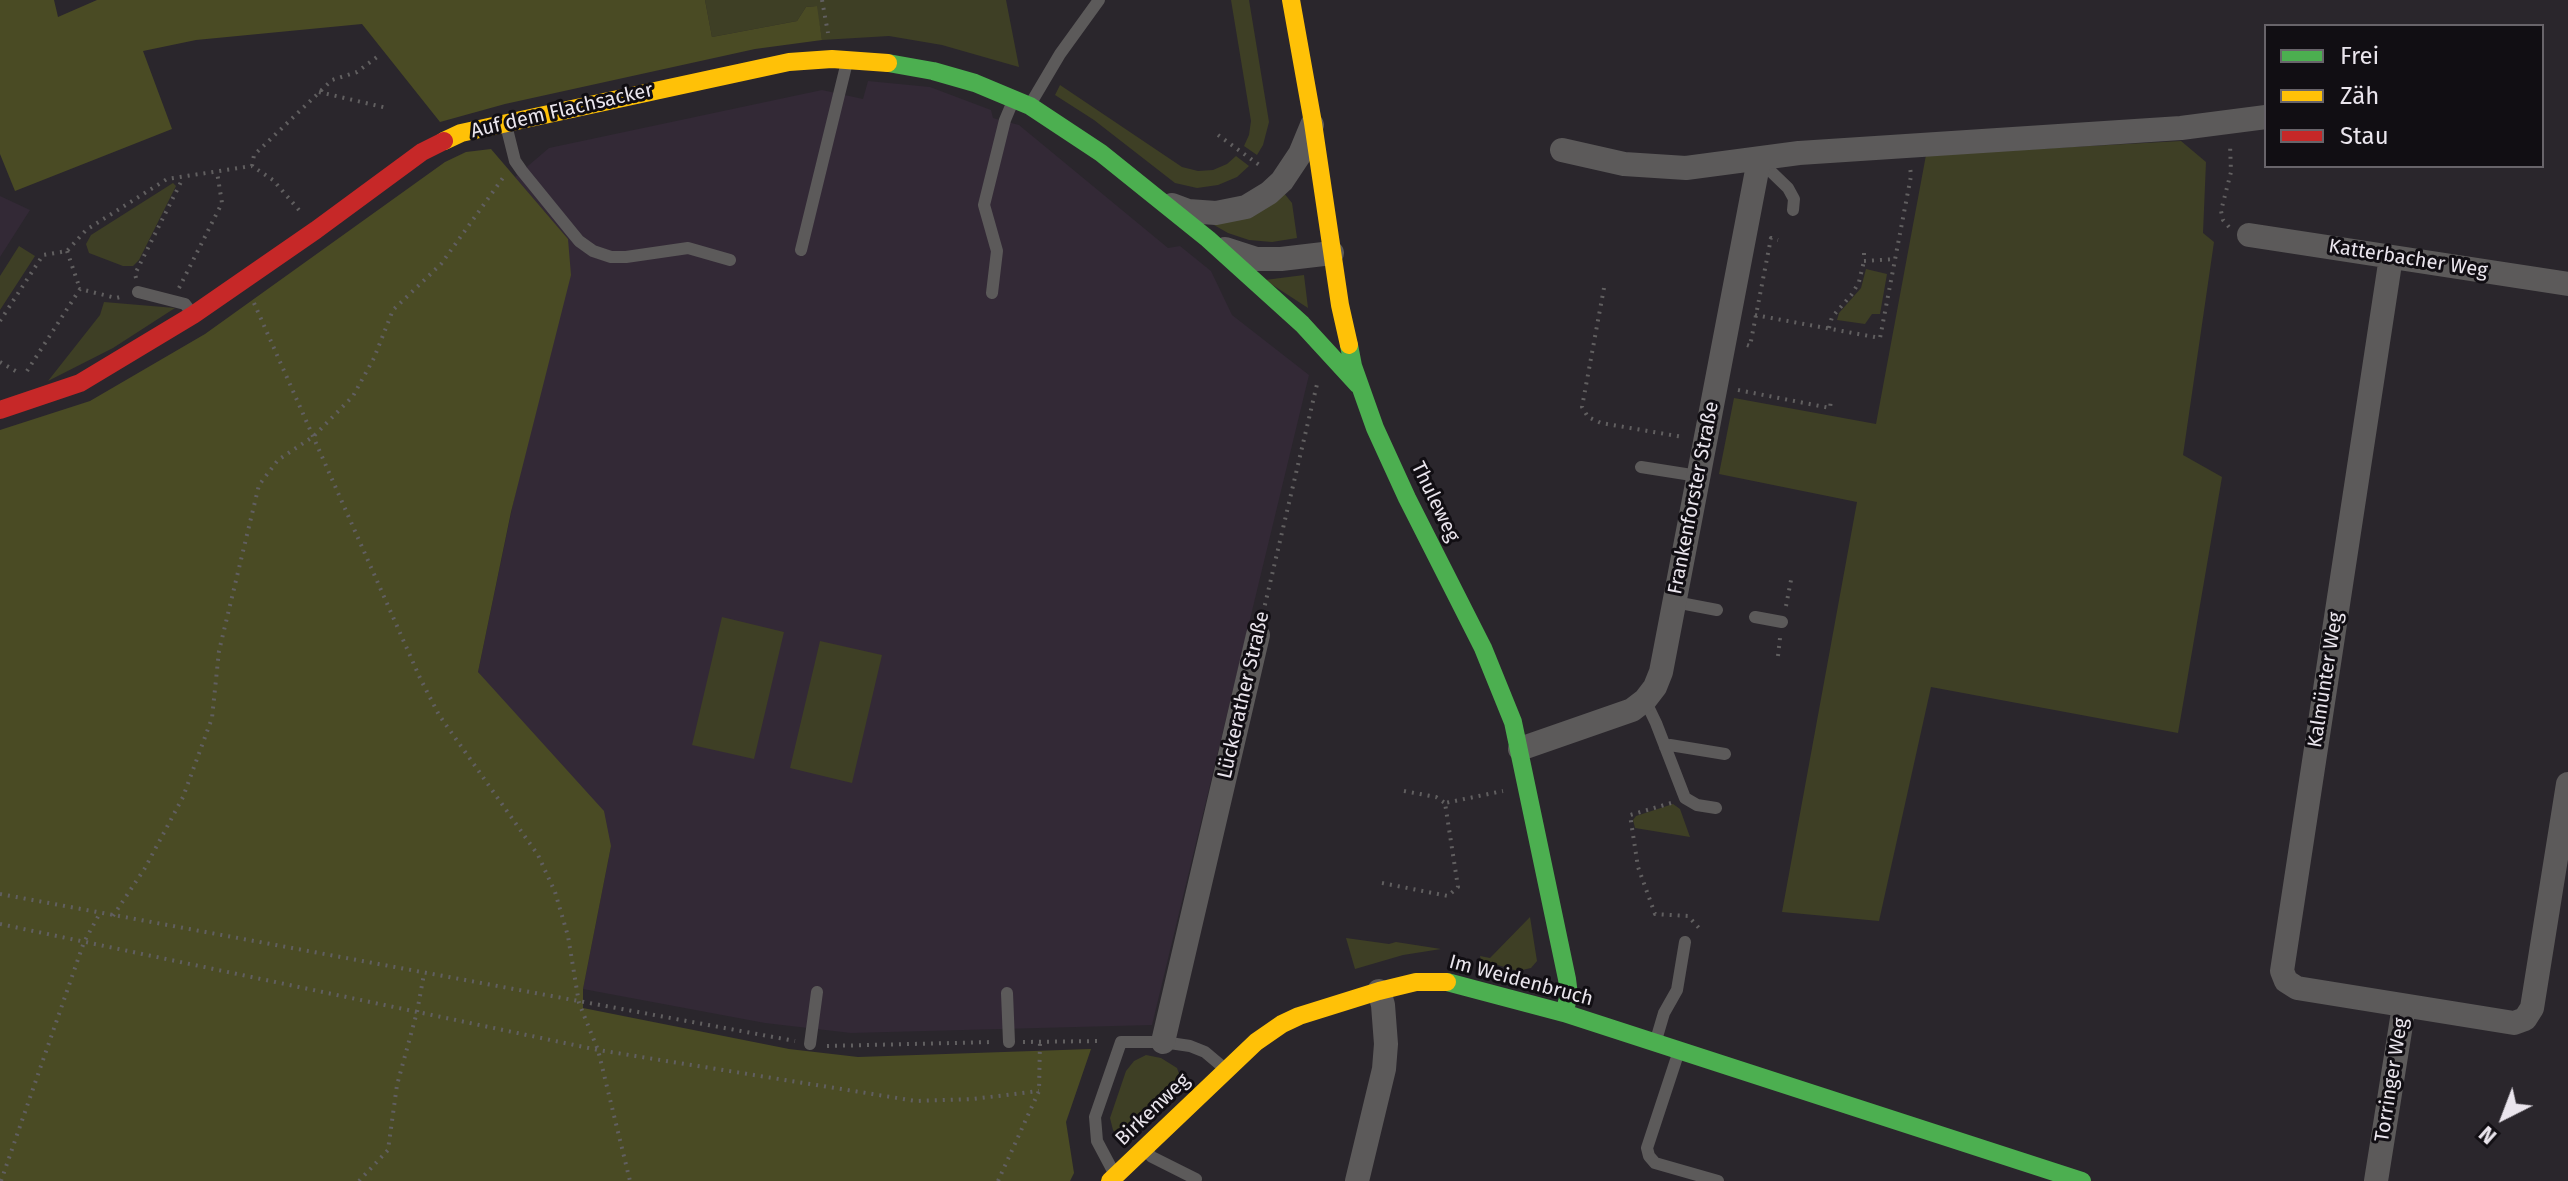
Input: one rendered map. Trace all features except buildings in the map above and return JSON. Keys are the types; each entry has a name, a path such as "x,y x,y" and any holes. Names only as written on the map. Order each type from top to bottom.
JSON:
{"street":[{"name":"Thuleweg","path":"1291,0 1340,305 1358,385 1407,498 1494,672 1520,749 1567,979 1569,995 1564,1013"},
{"name":"Auf dem Flachsacker","path":"0,410 80,383 193,315 422,152 461,133 789,62 848,59 933,71 975,83 1022,102 1101,153 1208,239 1326,348 1358,385"},
{"path":"1562,150 1624,164 1686,168 1799,153 2181,128 2264,117"},
{"name":"Auf dem Flachsacker","path":"1161,202 1188,211 1216,213 1246,207 1282,181 1300,154 1313,123"},
{"name":"Frankenforster Straße","path":"1645,700 1661,672 1759,160"},
{"name":"Katterbacher Weg","path":"2249,235 2568,284"},
{"name":"Auf dem Flachsacker","path":"1208,239 1230,252 1256,259 1332,253"},
{"name":"Kalmünter Weg","path":"2391,257 2282,971 2286,981 2297,988 2404,1006"},
{"name":"Lückerather Straße","path":"1163,1042 1258,635"},
{"path":"1520,749 1618,716 1645,700"},
{"name":"Torringer Weg","path":"2376,1181 2404,1006 2514,1023 2525,1019 2532,1008 2568,784"},
{"name":"Im Weidenbruch","path":"1226,1070 1256,1042 1299,1016 1416,982 1446,981 1564,1013 2082,1181"},
{"path":"1357,1181 1384,1069 1386,1044 1379,991"},
{"name":"Birkenweg","path":"1113,1178 1226,1070"}],"lane":[{"path":"992,293 997,251 984,205 1005,120 1060,54 1099,0"},
{"path":"801,250 848,59"},
{"path":"505,122 515,161 579,241 593,251 611,257 626,257 688,248 730,260"},
{"path":"1759,160 1788,188 1794,199 1793,210"},
{"path":"138,292 185,304 193,315"},
{"path":"1641,467 1698,476"},
{"path":"1675,602 1717,610"},
{"path":"1755,617 1782,622"},
{"path":"1645,700 1685,798 1697,805 1716,808"},
{"path":"1665,747 1670,745 1725,754"},
{"path":"1655,1043 1664,1013 1677,990 1691,942"},
{"path":"810,1044 817,992"},
{"path":"1007,993 1009,1042"},
{"path":"1113,1178 1097,1141 1095,1117 1121,1042 1163,1042 1190,1046 1205,1052 1226,1070"},
{"path":"1679,1051 1647,1148 1649,1156 1655,1163 1718,1181"},
{"path":"1144,1148 1152,1157 1196,1179"}],"path":[{"path":"252,166 254,155 332,80 357,72 381,54"},
{"path":"319,92 387,108"},
{"path":"2229,121 2231,172 2221,211 2223,220 2235,231 2249,235"},
{"path":"1218,135 1282,181"},
{"path":"1755,315 1880,338 1911,176 1909,147"},
{"path":"113,916 145,868 183,797 212,718 219,651 259,485 278,460 314,436 353,396 374,358 393,310 441,264 515,161"},
{"path":"0,321 43,255 67,251 86,230 167,179 252,166 273,180 316,230"},
{"path":"173,300 222,203 217,172"},
{"path":"80,289 116,298 138,292 135,274 184,176"},
{"path":"67,251 80,289"},
{"path":"1829,329 1832,317 1859,282 1864,253"},
{"path":"1864,261 1896,259"},
{"path":"243,280 420,678 439,715 538,855 555,892 568,936 579,1003 598,1050 630,1181"},
{"path":"1762,284 1770,285"},
{"path":"1604,288 1582,407 1588,417 1601,423 1705,441"},
{"path":"24,376 80,289"},
{"name":"Lückerather Straße","path":"1258,635 1326,348"},
{"path":"1716,386 1830,408 1831,400"},
{"path":"1776,397 1777,390"},
{"path":"1404,791 1436,797 1445,803 1528,787"},
{"path":"1685,798 1630,815 1638,867 1655,914 1688,916 1699,928 1691,942"},
{"path":"1382,883 1448,896 1458,887 1445,803"},
{"path":"0,894 810,1044 1121,1042"},
{"path":"1,1181 84,942 100,913"},
{"path":"0,924 598,1050 916,1101 973,1099 1039,1091"},
{"path":"359,1181 388,1150 397,1085 424,974"},
{"path":"998,1181 1039,1091 1040,1041"}],"shaded area":[{"path":"0,0 54,0 58,17 97,0 705,0 712,37 797,21 806,7 817,6 822,40 755,49 505,104 440,122 362,24 196,40 143,51 172,129 15,191 0,154"},
{"path":"868,81 930,87 991,110 993,118 1019,125 1168,248 1180,246 1211,271 1232,315 1309,375 1152,1025 851,1033 765,1023 583,989 611,846 478,672 568,239 515,177 549,148 822,90 863,99"},
{"path":"491,149 568,239 571,275 511,512 478,672 604,811 611,846 583,989 583,1008 789,1049 858,1057 1091,1049 1066,1122 1074,1173 1070,1181 0,1181 0,430 90,401 205,334 445,162 466,152"},
{"path":"0,196 30,210 0,257"}],"green space":[{"path":"705,0 1006,0 1019,67 942,45 889,36 822,40 816,6 806,7 797,21 712,37"},
{"path":"1231,0 1249,0 1269,122 1257,155 1244,146 1251,121"},
{"path":"1060,85 1182,167 1198,171 1213,170 1236,156 1249,166 1237,177 1218,185 1197,188 1175,183 1094,120 1055,95"},
{"path":"2181,141 2206,162 2203,233 2214,242 2183,455 2222,477 2178,733 1931,687 1879,921 1782,912 1857,502 1719,474 1734,398 1876,424 1926,155"},
{"path":"173,183 176,186 139,260 133,266 123,266 89,253 86,244 91,235"},
{"path":"1283,192 1292,203 1297,238 1272,242 1249,240 1207,221"},
{"path":"19,246 35,256 0,310 0,276"},
{"path":"1866,269 1887,274 1880,314 1872,314 1865,324 1837,320 1839,313 1861,288"},
{"path":"1304,275 1308,308 1265,280"},
{"path":"104,302 175,308 113,348 48,381 100,315"},
{"path":"722,617 784,632 754,759 692,745"},
{"path":"820,641 882,655 852,783 790,768"},
{"path":"1673,804 1680,809 1690,837 1635,828 1633,820 1636,816"},
{"path":"1530,917 1537,961 1531,968 1518,971 1481,960 1480,956 1490,958"},
{"path":"1346,938 1441,949 1403,955 1355,969"},
{"path":"1146,1055 1161,1058 1177,1068 1182,1082 1120,1139 1113,1130 1110,1118 1126,1071 1134,1061"}],"traffic: fast":[{"path":"888,63 975,83 1030,106 1101,153 1208,239 1302,324 1358,385"},
{"path":"1349,345 1353,366 1375,428 1483,648 1513,722 1567,979 1569,995 1564,1013"},
{"path":"1447,982 1564,1013 2082,1181"}],"traffic: slow":[{"path":"1291,0 1349,345"},
{"path":"444,141 461,133 789,62 832,59 888,63"},
{"path":"1110,1181 1256,1042 1282,1024 1379,991 1416,982 1447,982"}],"traffic: jam":[{"path":"0,410 80,383 193,315 422,152 444,141"}]}
